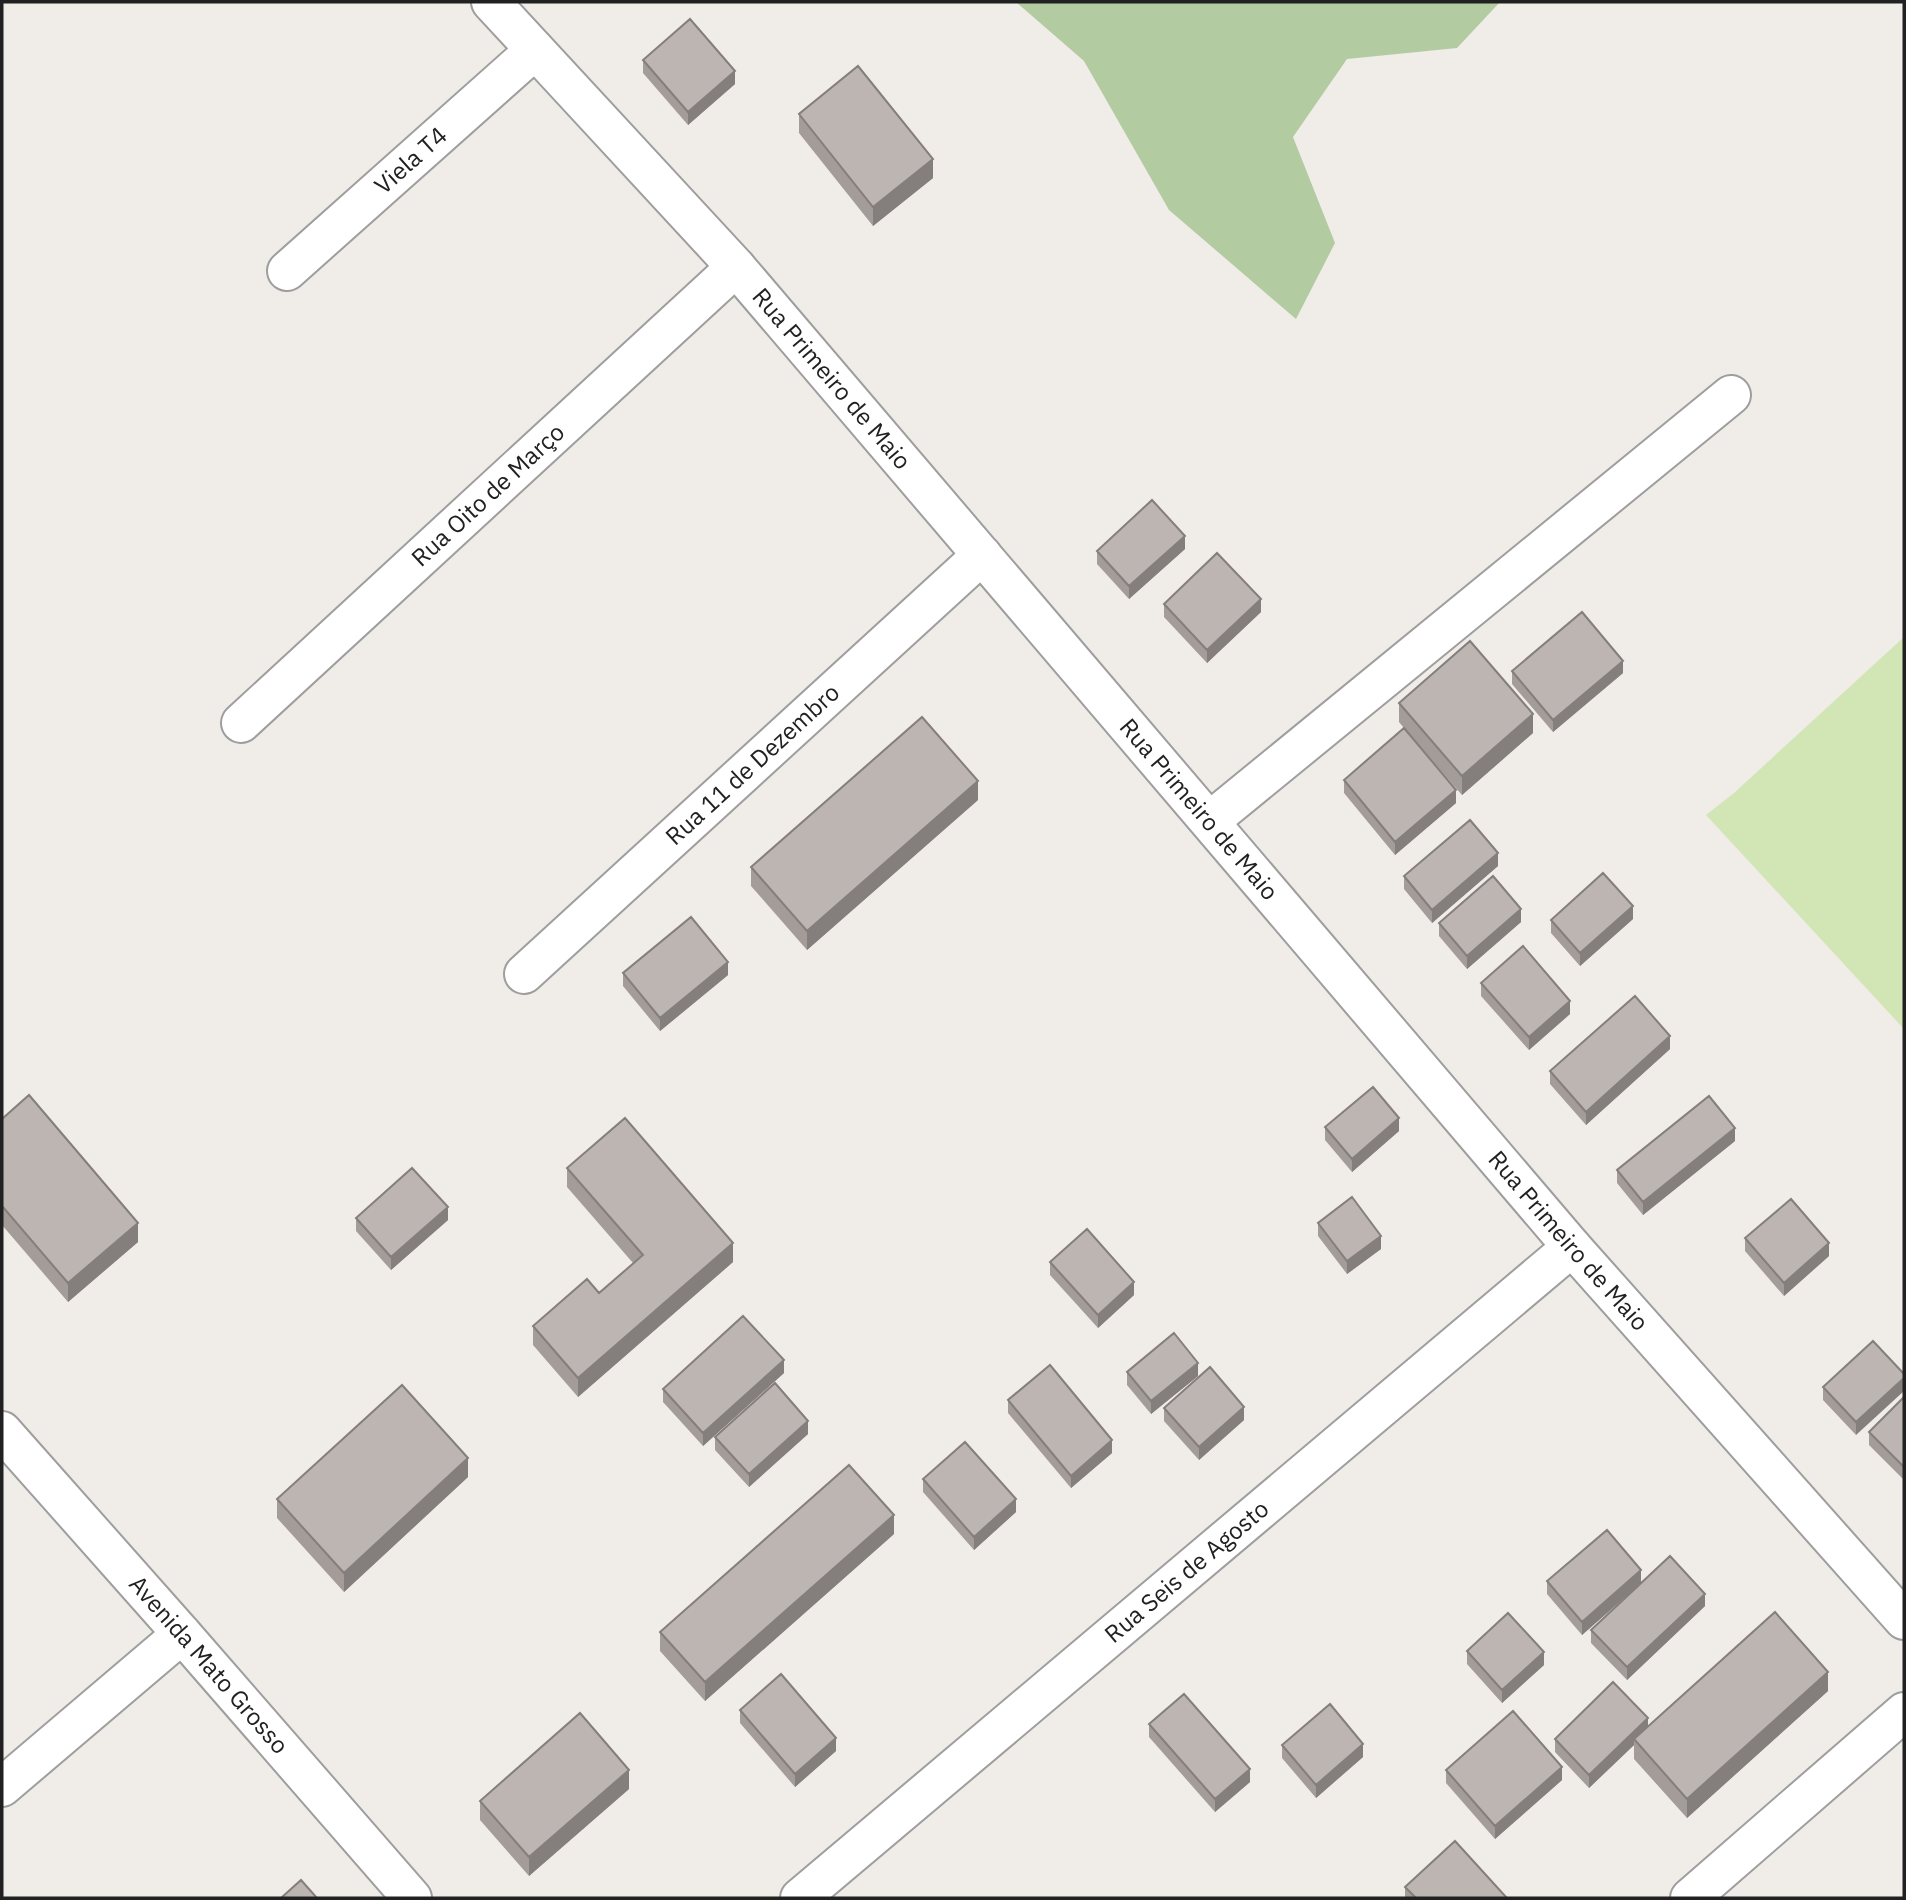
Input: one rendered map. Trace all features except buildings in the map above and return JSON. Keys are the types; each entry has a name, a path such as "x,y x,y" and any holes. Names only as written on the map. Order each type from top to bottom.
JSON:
{"street":[{"name":"Rua Primeiro de Maio","path":"491,2 736,267 1572,1247 1904,1620"},
{"name":"Viela T4","path":"288,271 535,50"},
{"name":"Rua Oito de Março","path":"241,723 736,267"},
{"path":"1210,821 1731,395"},
{"name":"Rua 11 de Dezembro","path":"524,974 982,555"},
{"name":"Rua Seis de Agosto","path":"800,1898 1572,1247"},
{"name":"Avenida Mato Grosso","path":"2,1431 412,1898"},
{"path":"2,1787 182,1634"},
{"path":"1690,1898 1904,1712"}],"green space":[{"path":"1016,2 1500,2 1457,48 1347,59 1293,137 1335,243 1296,319 1169,210 1084,61"},
{"path":"1904,637 1904,1029 1706,815 1734,793"}]}
